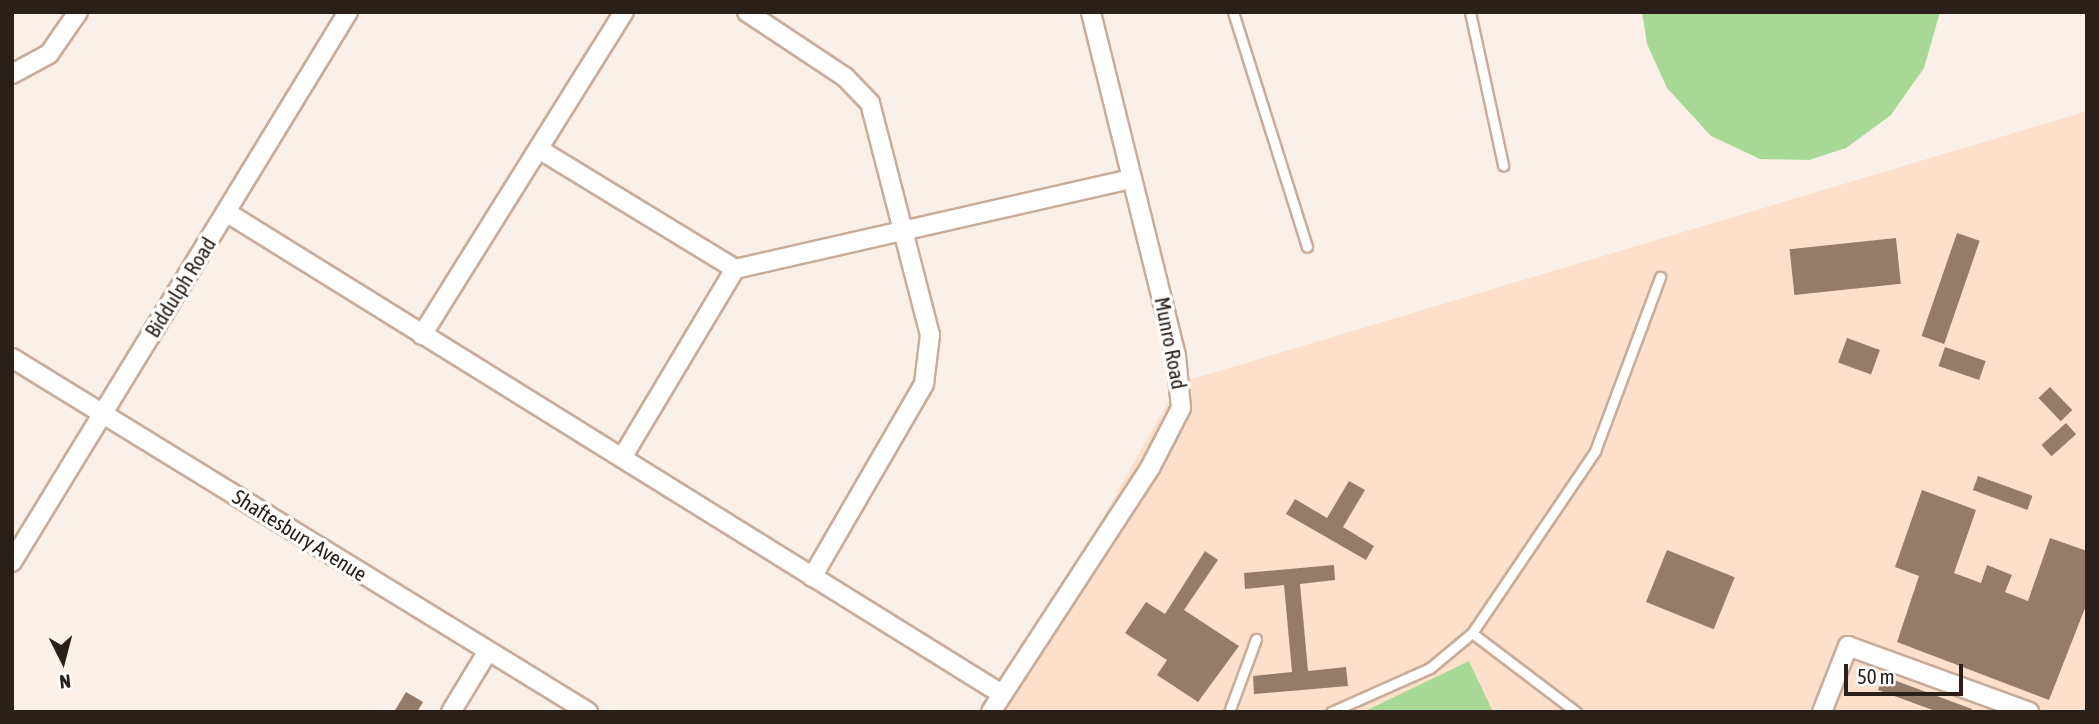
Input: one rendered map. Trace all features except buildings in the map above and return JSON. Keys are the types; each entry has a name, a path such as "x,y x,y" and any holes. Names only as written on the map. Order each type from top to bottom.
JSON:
{"street":[{"path":"12,75 48,54 78,12"},
{"name":"Biddulph Road","path":"12,562 348,12"},
{"path":"422,335 542,151 624,12"},
{"path":"747,12 860,89 876,118 905,225 930,335 924,384 812,577"},
{"name":"Munro Road","path":"991,712 1150,468 1181,408 1176,356 1091,12"},
{"path":"542,151 735,269"},
{"path":"622,458 735,269 905,225 1132,179"},
{"path":"226,212 1002,694"},
{"name":"Shaftesbury Avenue","path":"12,358 104,412 588,712"},
{"path":"1822,712 1848,646 2029,712"},
{"path":"452,712 488,651"}],"lane":[{"path":"1233,12 1307,247"},
{"path":"1470,12 1503,165"},
{"path":"1331,712 1430,668 1472,633 1595,452 1660,277"},
{"path":"1472,633 1525,680 1576,712"},
{"path":"1228,712 1256,639"}],"shaded area":[{"path":"2087,111 2087,712 993,712 1179,383"}],"green space":[{"path":"1642,12 1940,12 1924,68 1891,115 1846,148 1809,160 1760,159 1711,136 1667,88 1647,44"},
{"path":"1469,661 1493,712 1363,712 1438,676"}]}
